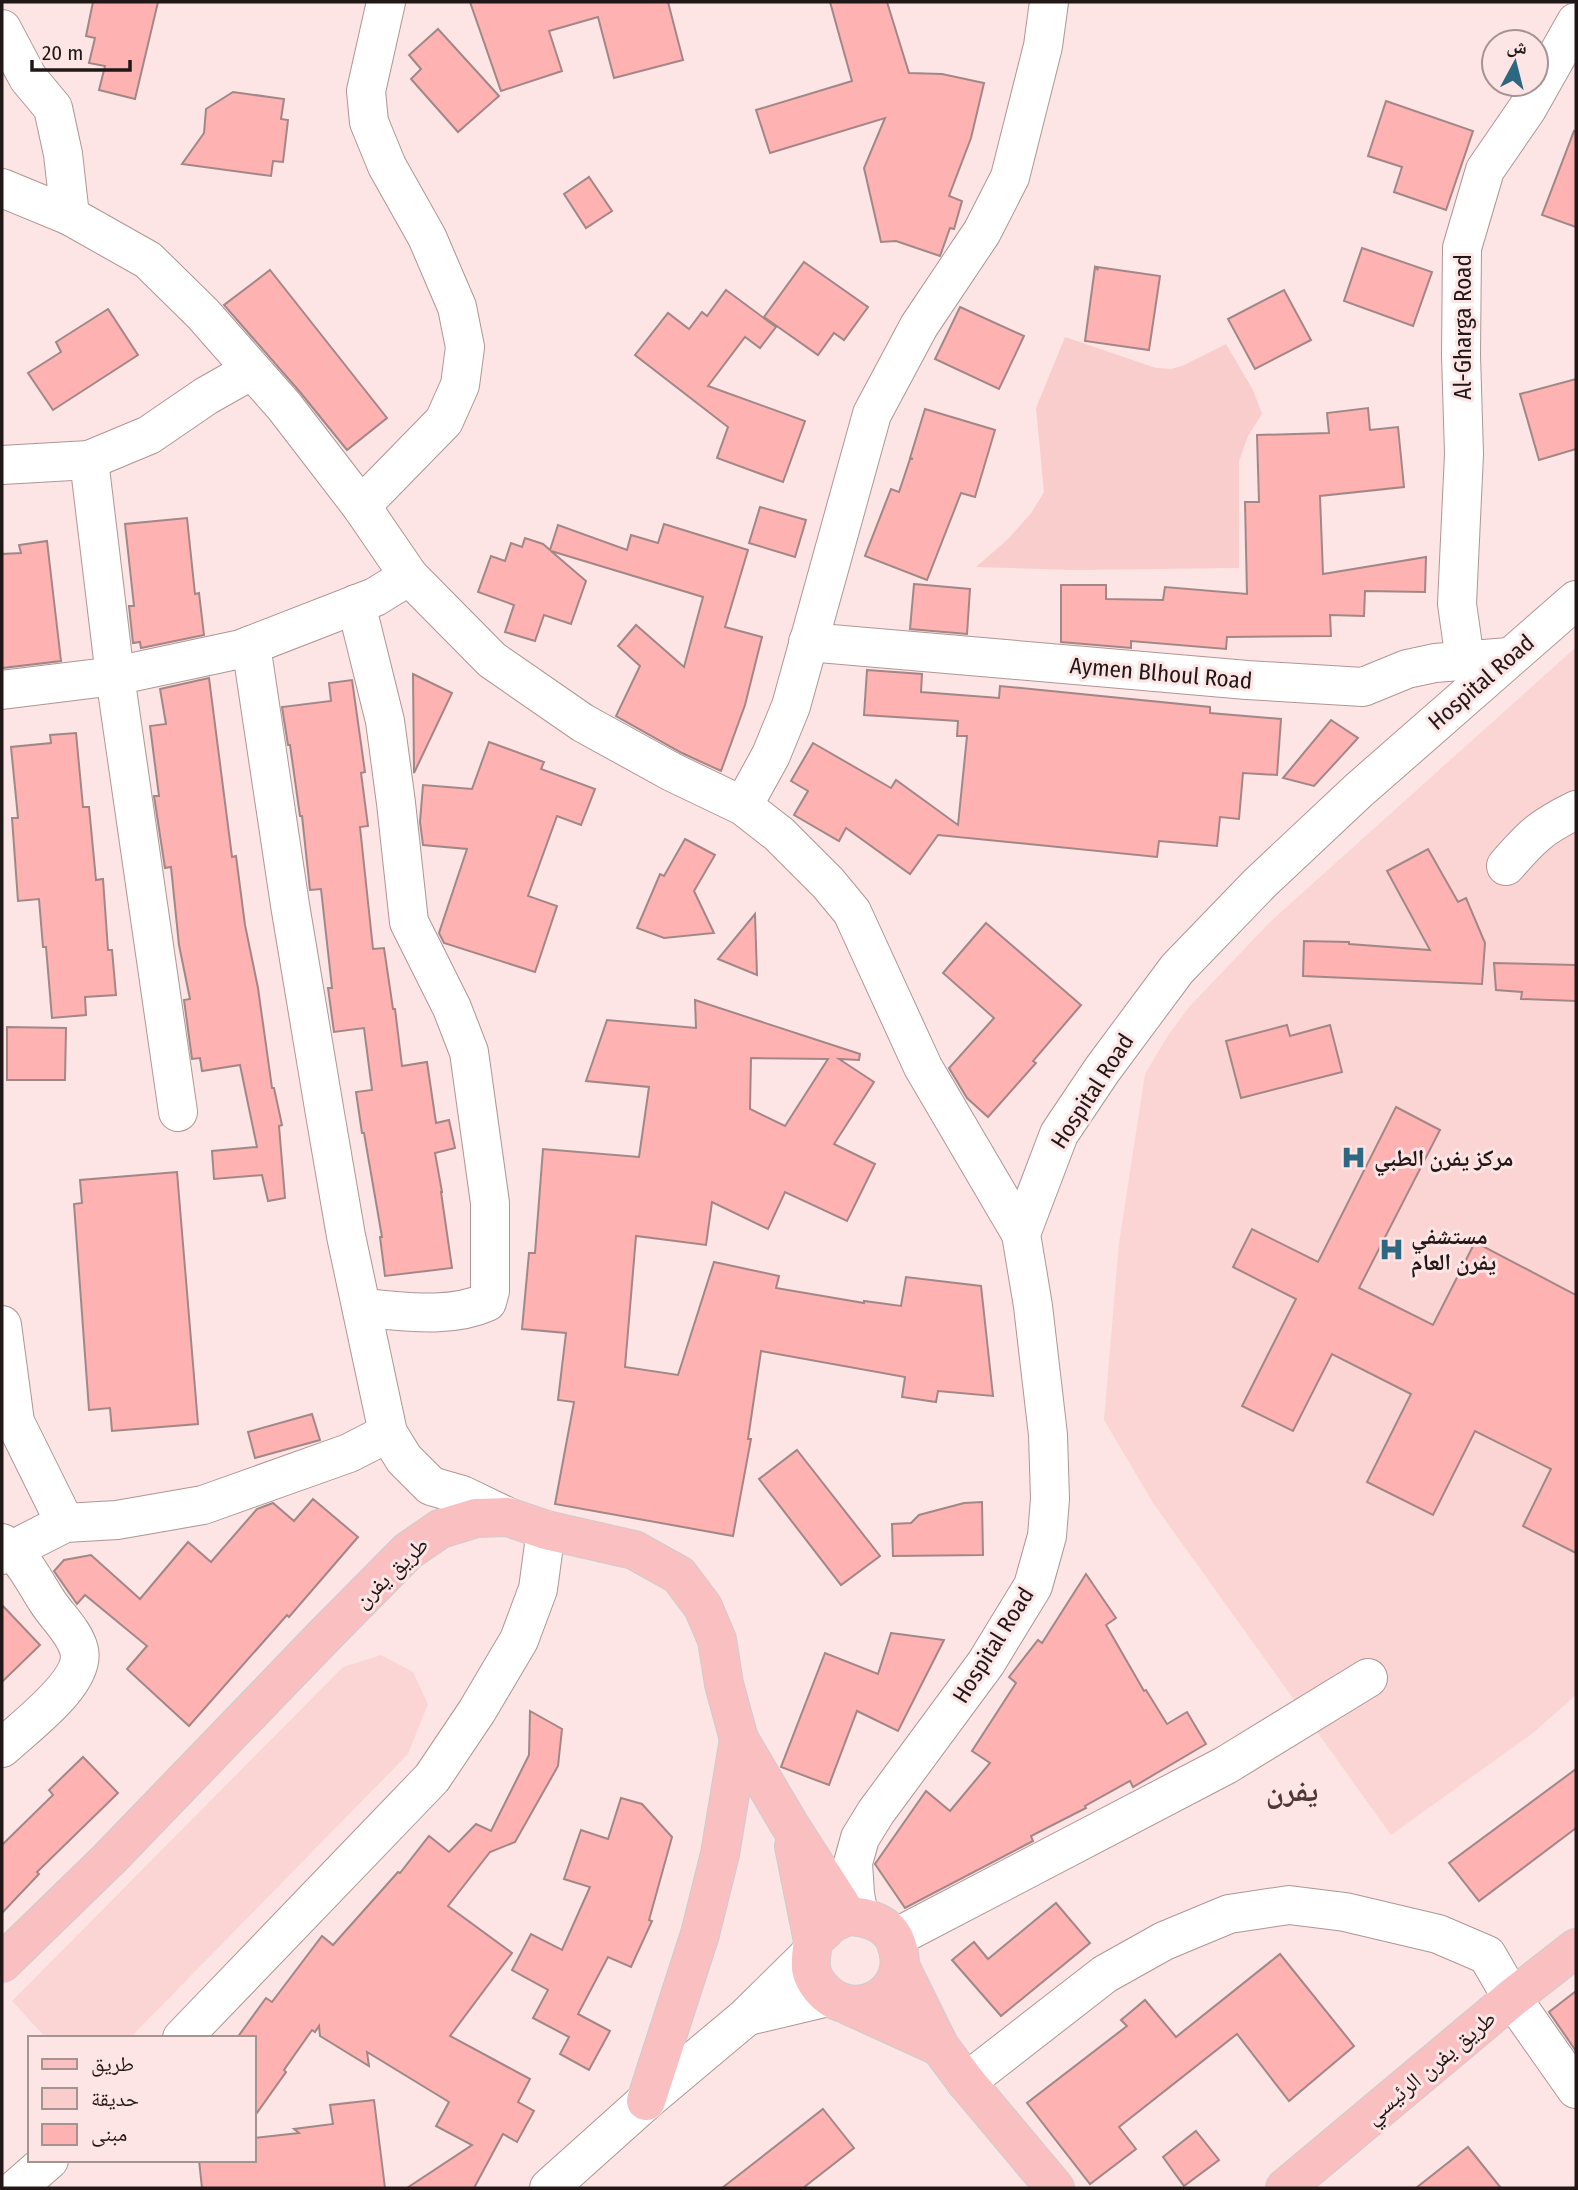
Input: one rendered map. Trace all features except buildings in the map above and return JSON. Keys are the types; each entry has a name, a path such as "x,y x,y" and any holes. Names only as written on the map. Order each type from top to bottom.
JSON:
{"main road":[{"name":"طريق يفرن","path":"2,1963 109,1859 408,1551 440,1529 476,1518 508,1517 546,1530 634,1550 679,1575 703,1607 717,1640 724,1684 739,1739 789,1824 853,1916"},
{"path":"646,2101 703,1921 720,1854 739,1739"},
{"path":"789,1824 812,1947 811,1968 815,1980 839,2001 940,2047"},
{"path":"812,1947 832,1923 853,1916 879,1924 897,1952 940,2047 1055,2188"},
{"name":"طريق يفرن الرئيسي","path":"1285,2188 1512,1998 1576,1948"},
{"path":"839,2001 864,2005 878,2000 889,1991 896,1980 897,1952"}],"street":[{"path":"361,506 444,421 460,385 465,347 457,307 447,283 427,237 387,166 369,122 366,90 386,2"},
{"path":"743,806 771,755 791,706 872,414 919,326 982,232 1010,177 1043,46 1049,2"},
{"name":"Al-Gharga Road","path":"1465,660 1457,604 1464,454 1462,248 1485,170 1527,109 1576,22"},
{"path":"2,29 29,78 53,108 63,154 70,216"},
{"path":"2,188 70,216 148,260 203,314 284,406 361,506 409,576 470,641 501,667 583,723 672,772 743,806 779,834 828,883 852,912 923,1067 1021,1234"},
{"path":"2,465 89,460 149,435 206,396 252,370"},
{"path":"89,460 115,676 178,1112"},
{"path":"2,690 115,676 241,649 375,597 409,576"},
{"name":"Hospital Road","path":"853,1916 853,1864 860,1838 876,1812 986,1663 1032,1586 1047,1536 1050,1499 1048,1435 1033,1306 1021,1234 1059,1133 1101,1070 1177,969 1261,883 1359,790 1576,600"},
{"path":"356,604 384,721 397,803 409,922 452,1008 469,1052 490,1203 490,1291 487,1302 460,1310 418,1312 363,1308"},
{"name":"Aymen Blhoul Road","path":"808,642 1247,680 1363,687 1407,669 1465,660 1510,657"},
{"path":"251,645 290,905 346,1236 388,1433 404,1459 431,1486 462,1494 508,1517"},
{"path":"1506,866 1528,840 1548,824 1576,810"},
{"path":"2,1325 15,1422 65,1523"},
{"path":"2,1748 67,1688 78,1666 80,1651 66,1625 6,1549 65,1523 117,1520 203,1505 349,1453 388,1433"},
{"path":"184,2036 432,1778 477,1711 519,1640 538,1589 546,1530"},
{"path":"897,1952 994,1888 1226,1765 1368,1678"},
{"path":"967,2082 1105,1974 1164,1941 1230,1914 1289,1905 1345,1912 1438,1934 1486,1955 1512,1998 1576,2089"},
{"path":"549,2188 646,2101 746,2017 812,1947"},
{"path":"746,2017 839,2001"},
{"path":"17,2188 47,2162"}],"shaded area":[{"name":"مركز يفرن الطبي","path":"1576,647 1576,1695 1533,1733 1391,1835 1153,1503 1104,1420 1119,1243 1145,1074 1189,1007 1271,921"},
{"path":"381,1655 413,1672 428,1704 408,1754 132,2036 44,2036 12,2001 343,1667"}],"green space":[{"path":"1065,337 1156,368 1171,369 1226,344 1253,390 1262,414 1248,436 1239,461 1239,568 1075,570 976,567 1008,539 1032,512 1044,492 1036,408"}],"place":[{"name":"مركز يفرن الطبي","path":"1354,1158"},
{"name":"مستشفي يفرن العام","path":"1391,1249"}],"district":[{"name":"يفرن","path":"1292,1791"}]}
